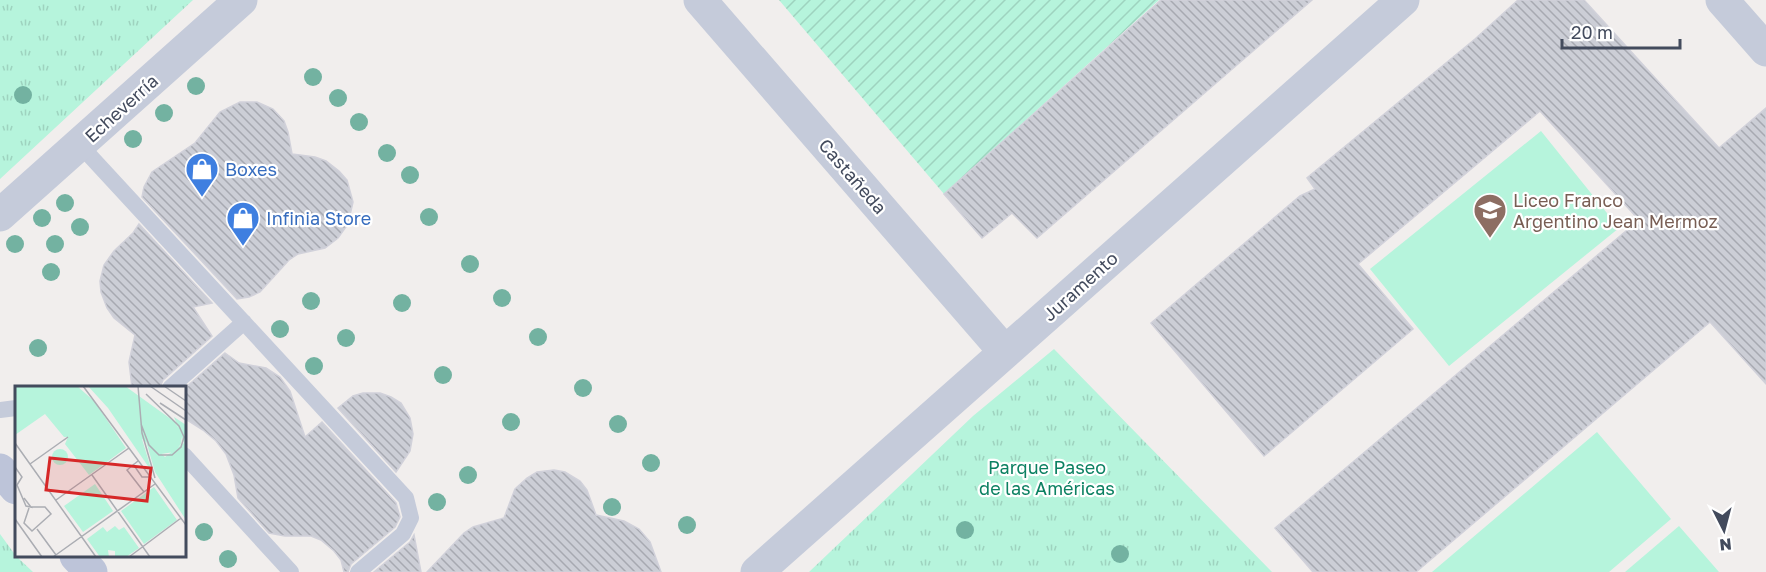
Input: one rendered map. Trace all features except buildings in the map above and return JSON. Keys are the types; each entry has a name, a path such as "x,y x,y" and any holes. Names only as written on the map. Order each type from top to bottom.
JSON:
{"main road":[{"path":"0,470 15,487"},
{"path":"78,557 91,572"}],"street":[{"name":"Echeverría","path":"0,215 242,0"},
{"name":"Castañeda","path":"700,0 1005,352"},
{"name":"Juramento","path":"757,572 1403,0"},
{"path":"1722,0 1766,50"}],"lane":[{"path":"80,145 406,498 411,518 403,534 358,572"},
{"path":"171,386 244,322"},
{"path":"0,410 15,408"},
{"path":"186,457 291,572"}],"green space":[{"path":"0,0 193,0 0,179"},
{"path":"779,0 1159,0 944,194"},
{"path":"1541,131 1619,228 1449,366 1370,269"},
{"name":"Parque Paseo de las Américas","path":"1054,349 1272,572 809,572 973,416"},
{"path":"1597,432 1671,519 1609,572 1432,572"},
{"path":"1679,526 1719,572 1625,572"},
{"path":"0,534 15,557 33,572 0,572"}],"place":[{"name":"Boxes","path":"202,198"},
{"name":"Liceo Franco Argentino Jean Mermoz","path":"1490,239"},
{"name":"Infinia Store","path":"243,247"}]}
